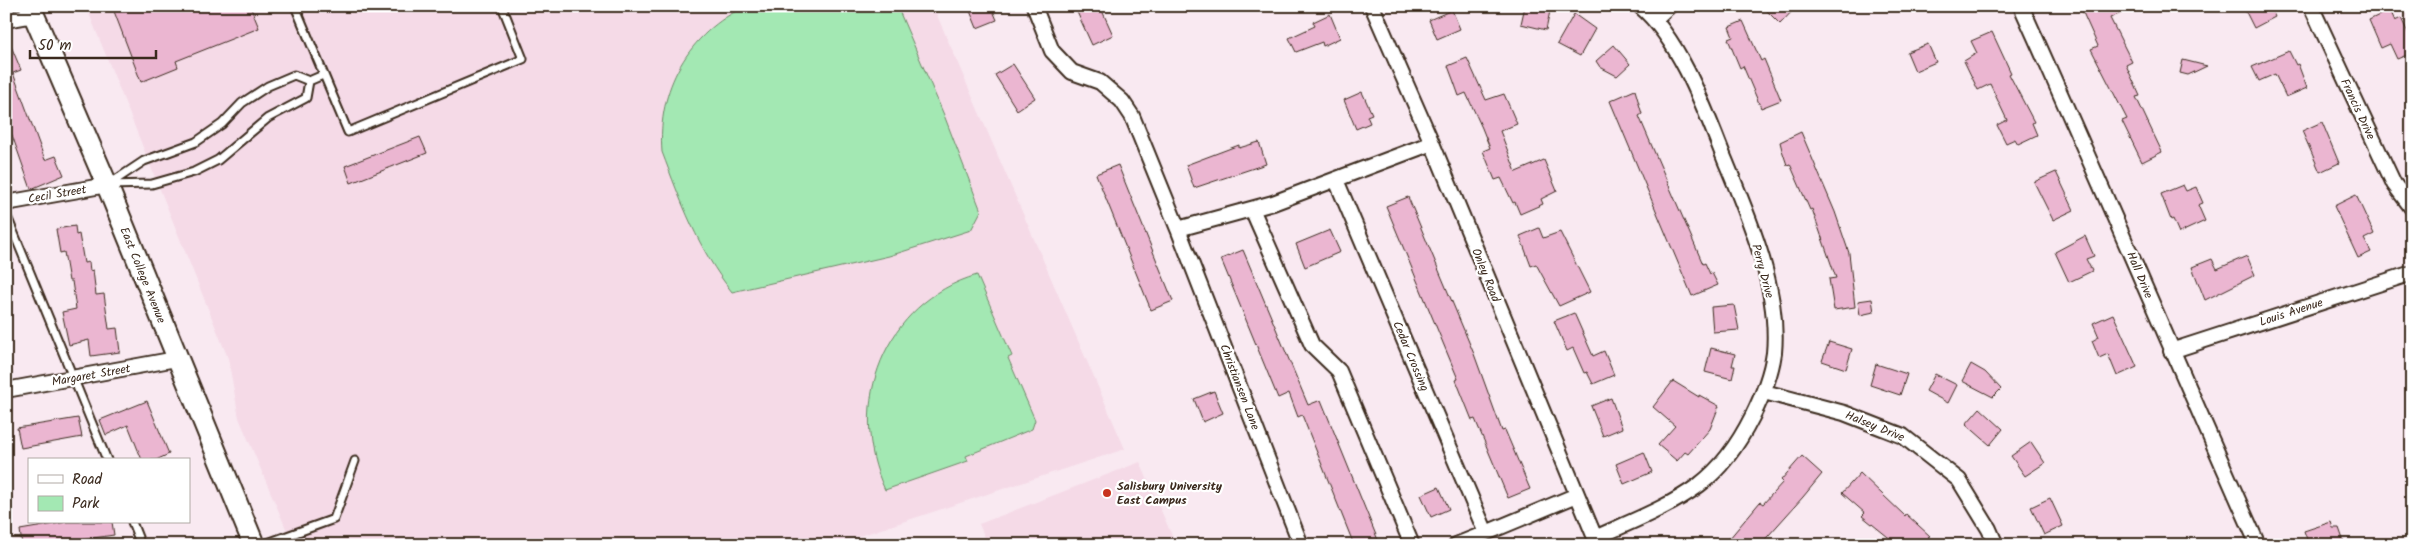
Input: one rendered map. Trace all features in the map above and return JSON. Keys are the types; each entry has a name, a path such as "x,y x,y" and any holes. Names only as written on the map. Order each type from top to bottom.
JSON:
{"main road":[{"name":"East College Avenue","path":"32,11 107,185 176,359 254,545"}],"street":[{"path":"1034,6 1052,51 1072,72 1100,82 1122,101 1132,116 1178,229 1252,209 1432,144"},
{"name":"Onley Road","path":"1372,6 1432,144 1597,541"},
{"name":"Perry Drive","path":"1597,541 1672,502 1700,484 1738,446 1764,392 1774,353 1774,316 1771,293 1746,211 1717,139 1679,57 1655,19 1640,6"},
{"path":"1655,19 1669,6"},
{"name":"Hall Drive","path":"2021,6 2099,177 2171,351 2258,545"},
{"name":"Francis Drive","path":"2311,6 2394,184 2412,208"},
{"path":"6,20 32,11"},
{"name":"Cedar Crossing","path":"1336,180 1486,533"},
{"name":"Cecil Street","path":"6,202 107,185"},
{"path":"1252,209 1312,345 1339,371 1412,545"},
{"name":"Christiansen Lane","path":"1178,229 1301,545"},
{"name":"Louis Avenue","path":"2171,351 2412,273"},
{"name":"Margaret Street","path":"6,390 176,359"},
{"name":"Halsey Drive","path":"1764,392 1844,413 1904,436 1959,480 1989,529 1996,545"},
{"path":"1456,545 1577,494"}],"lane":[{"path":"295,6 348,132 523,59 502,6"},
{"path":"107,185 144,161 196,142 222,124 242,103 268,86 294,75 309,81 323,75"},
{"path":"107,185 152,184 194,172 218,160 268,118 306,98 309,81"},
{"path":"6,214 106,458"},
{"path":"262,545 334,519 355,461"},
{"path":"133,524 141,545"}],"shaded area":[{"path":"86,6 933,6 1125,449 832,545 293,545 239,418 228,358"},
{"name":"Salisbury University East Campus","path":"1140,462 1176,545 988,545 979,524"}],"green space":[{"path":"746,6 897,6 944,115 981,211 971,230 889,256 732,292 709,259 691,225 662,152 662,129 665,106 671,85 680,66 693,47 708,31 726,17"},
{"path":"977,275 1012,356 1008,358 1035,420 1032,429 966,456 968,461 885,490 874,457 869,424 872,392 881,361 896,332 918,308 945,289"}],"building":[{"path":"112,6 250,6 259,28 176,61 178,67 141,82"},
{"path":"968,6 991,6 997,20 977,28"},
{"path":"1089,6 1100,6 1113,35 1092,45 1077,12"},
{"path":"1525,6 1551,6 1546,30 1521,24"},
{"path":"1762,6 1797,6 1780,24"},
{"path":"2080,6 2137,6 2110,18 2132,62 2126,65 2140,96 2136,97 2162,152 2142,162 2122,121 2127,119 2091,49 2098,46"},
{"path":"2243,6 2270,6 2275,17 2254,28"},
{"path":"1452,10 1460,29 1437,39 1429,20"},
{"path":"2390,10 2395,21 2401,18 2412,41 2412,53 2397,59 2390,44 2381,48 2369,20"},
{"path":"1330,14 1340,38 1323,46 1322,42 1296,52 1289,38 1315,26 1313,22"},
{"path":"1574,14 1595,29 1580,56 1557,44"},
{"path":"1743,21 1761,61 1764,59 1781,100 1761,108 1743,66 1740,68 1728,39 1733,37 1729,27"},
{"path":"1992,32 2011,73 2009,74 2034,122 2032,123 2037,135 2018,144 2015,139 2006,143 1997,125 2007,120 1990,84 1978,90 1964,61 1977,53 1971,41"},
{"path":"6,34 21,70 13,73 45,160 56,156 64,175 31,189 6,118"},
{"path":"1928,44 1936,62 1915,71 1907,52"},
{"path":"1614,45 1630,64 1617,76 1600,67 1596,61"},
{"path":"2289,51 2296,65 2298,64 2307,88 2286,97 2275,74 2259,81 2252,67"},
{"path":"1467,58 1486,100 1504,94 1517,124 1500,131 1516,172 1544,160 1557,191 1541,199 1543,204 1520,214 1501,178 1495,180 1483,151 1490,148 1482,128 1466,93 1459,96 1448,66"},
{"path":"2183,60 2207,66 2188,75 2180,73"},
{"path":"1013,64 1035,98 1017,110 995,75"},
{"path":"1635,90 1642,114 1639,116 1703,264 1705,263 1718,285 1692,296 1610,101"},
{"path":"1362,92 1372,114 1367,116 1370,123 1356,129 1344,100"},
{"path":"2322,122 2339,163 2320,172 2302,131"},
{"path":"1801,132 1835,212 1849,253 1855,307 1834,310 1829,279 1836,278 1812,209 1810,210 1790,164 1787,165 1782,150 1780,142"},
{"path":"420,137 427,153 351,183 345,166"},
{"path":"1259,142 1266,164 1194,188 1186,165 1239,145 1239,148"},
{"path":"1118,165 1173,301 1151,310 1096,174"},
{"path":"2056,172 2074,210 2053,220 2034,182"},
{"path":"2183,185 2186,191 2196,187 2203,203 2198,205 2205,221 2179,233 2173,219 2171,220 2161,194"},
{"path":"2356,195 2374,234 2364,239 2371,252 2358,258 2334,206"},
{"path":"1408,197 1474,354 1502,431 1505,430 1530,489 1508,498 1475,419 1472,420 1456,380 1458,379 1386,206"},
{"path":"75,226 76,235 79,234 84,263 89,262 90,271 93,270 96,295 104,294 109,329 117,328 120,352 91,356 89,340 69,345 62,312 76,309 72,281 69,281 64,252 60,253 56,229"},
{"path":"1539,228 1543,238 1560,232 1590,292 1559,306 1536,264 1531,266 1520,236"},
{"path":"1330,230 1340,252 1305,267 1296,244"},
{"path":"2085,236 2094,256 2086,259 2092,271 2069,282 2055,252"},
{"path":"1243,250 1308,405 1321,400 1380,545 1354,545 1302,415 1298,417 1289,393 1278,398 1221,259"},
{"path":"2247,256 2255,275 2205,300 2192,267 2212,259 2217,269"},
{"path":"1872,299 1874,312 1860,315 1858,301"},
{"path":"1734,305 1739,330 1713,332 1711,307"},
{"path":"1574,313 1593,356 1604,351 1614,375 1593,384 1587,372 1584,373 1573,348 1567,351 1554,321"},
{"path":"2113,314 2137,367 2117,376 2108,354 2099,358 2092,341 2099,337 2093,323"},
{"path":"1829,342 1852,349 1846,369 1822,361"},
{"path":"1711,348 1735,354 1732,366 1735,366 1732,379 1705,372"},
{"path":"1876,364 1907,374 1900,395 1870,385"},
{"path":"1971,364 1985,372 2001,389 1993,397 1962,381"},
{"path":"1935,374 1957,385 1948,403 1926,391"},
{"path":"1673,381 1699,397 1699,395 1719,406 1710,429 1688,454 1685,452 1677,461 1658,445 1675,426 1653,407"},
{"path":"1214,391 1223,413 1203,422 1194,399"},
{"path":"1611,398 1622,428 1603,436 1591,406"},
{"path":"147,401 169,454 160,458 141,458 128,425 106,435 100,420"},
{"path":"1980,408 2003,429 1990,445 1966,424"},
{"path":"78,418 82,437 21,448 17,428"},
{"path":"2031,442 2045,463 2025,476 2011,456"},
{"path":"1644,452 1652,472 1624,484 1616,464"},
{"path":"1802,456 1822,474 1803,497 1760,545 1724,545 1760,502 1763,504 1783,482 1781,480"},
{"path":"1860,473 1905,516 1906,514 1930,536 1928,537 1936,545 1898,545 1862,516 1865,513 1842,493"},
{"path":"1439,487 1449,509 1431,517 1421,495"},
{"path":"2050,498 2063,526 2044,535 2031,507"},
{"path":"2331,522 2333,528 2339,528 2345,545 2309,545 2304,531"},
{"path":"55,524 112,524 114,535 45,545 22,545 20,530"}],"place":[{"name":"Salisbury University East Campus","path":"1107,493"}]}
